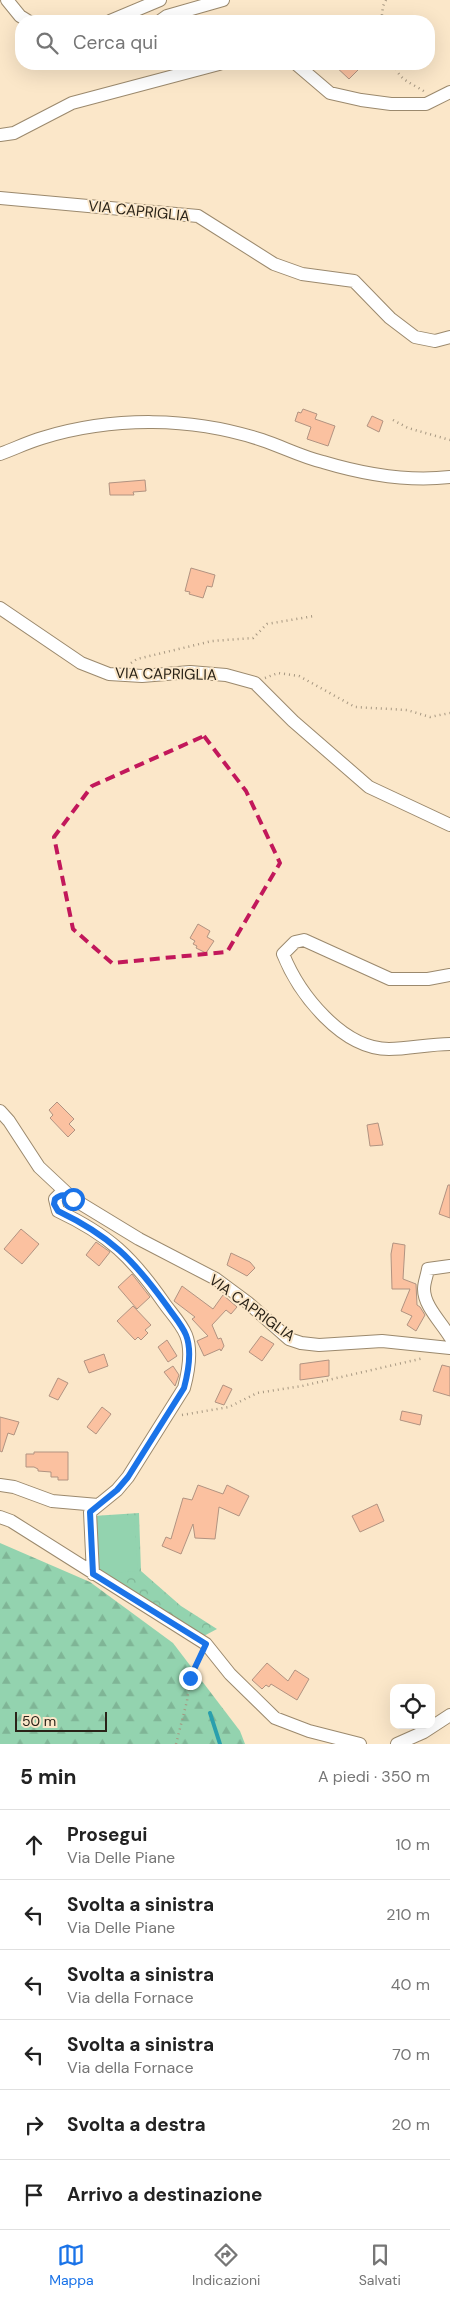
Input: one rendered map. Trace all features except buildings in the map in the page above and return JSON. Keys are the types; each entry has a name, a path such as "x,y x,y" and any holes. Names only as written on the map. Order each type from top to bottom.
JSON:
{"street":[{"path":"7,0 19,15"},
{"path":"124,15 160,0"},
{"path":"170,15 223,0"},
{"path":"0,135 14,133 72,103 196,70"},
{"path":"303,70 330,94 361,100 391,104 426,104 450,92"},
{"name":"VIA CAPRIGLIA","path":"0,198 198,216 274,264 302,274 354,281 390,318 415,337 435,341 450,337"},
{"path":"0,454 42,438 84,428 125,422 156,422 216,429 261,440 323,462 406,479 450,477"},
{"name":"VIA CAPRIGLIA","path":"0,608 81,663 110,674 142,676 190,672 226,675 255,683 293,721 370,787 450,825"},
{"path":"450,975 428,979 390,979 304,940 295,942 283,954 292,973 328,1022 367,1047 389,1049 450,1044"},
{"name":"VIA CAPRIGLIA","path":"0,1111 9,1121 39,1167 73,1199 131,1234 216,1280 247,1302 289,1338 301,1343 319,1345 382,1340 450,1348"},
{"path":"73,1199 65,1194 59,1195 55,1199 54,1204 58,1211 102,1234 122,1251 160,1298 187,1336 188,1373 184,1388 128,1477 117,1490 90,1512 93,1574"},
{"path":"450,1266 428,1269 424,1295 450,1337"},
{"path":"0,1485 14,1487 52,1500 98,1505"},
{"path":"0,1517 11,1521 206,1644 230,1674 275,1718 309,1731 360,1744"},
{"path":"397,1744 424,1732 450,1715"}],"path":[{"path":"382,15 386,0"},
{"path":"396,70 408,83 426,93"},
{"path":"393,420 408,428 450,440"},
{"path":"110,674 137,659 212,641 253,638 268,624 314,616"},
{"path":"255,683 278,673 299,676 355,707 407,710 430,717 450,713"},
{"path":"161,1423 190,1412 229,1407 257,1393 312,1384 426,1358"},
{"path":"176,1744 187,1701 190,1678 206,1644"}],"highlighted area":[{"path":"204,736 246,791 280,863 227,952 112,963 73,929 54,837 92,786"}],"green space":[{"path":"139,1513 141,1571 181,1606 217,1629 200,1638 99,1574 93,1516"},
{"path":"134,1515 138,1571 99,1574 96,1518"},
{"path":"0,1543 90,1582 173,1643 240,1731 245,1744 0,1744"}],"waterway":[{"path":"210,1713 220,1744"}],"route":[{"path":"73,1199 65,1194 59,1195 55,1199 54,1204 58,1211 102,1234 122,1251 141,1273 187,1336 188,1373 184,1388 128,1477 117,1490 90,1512 93,1574 206,1644 190,1678"}]}
